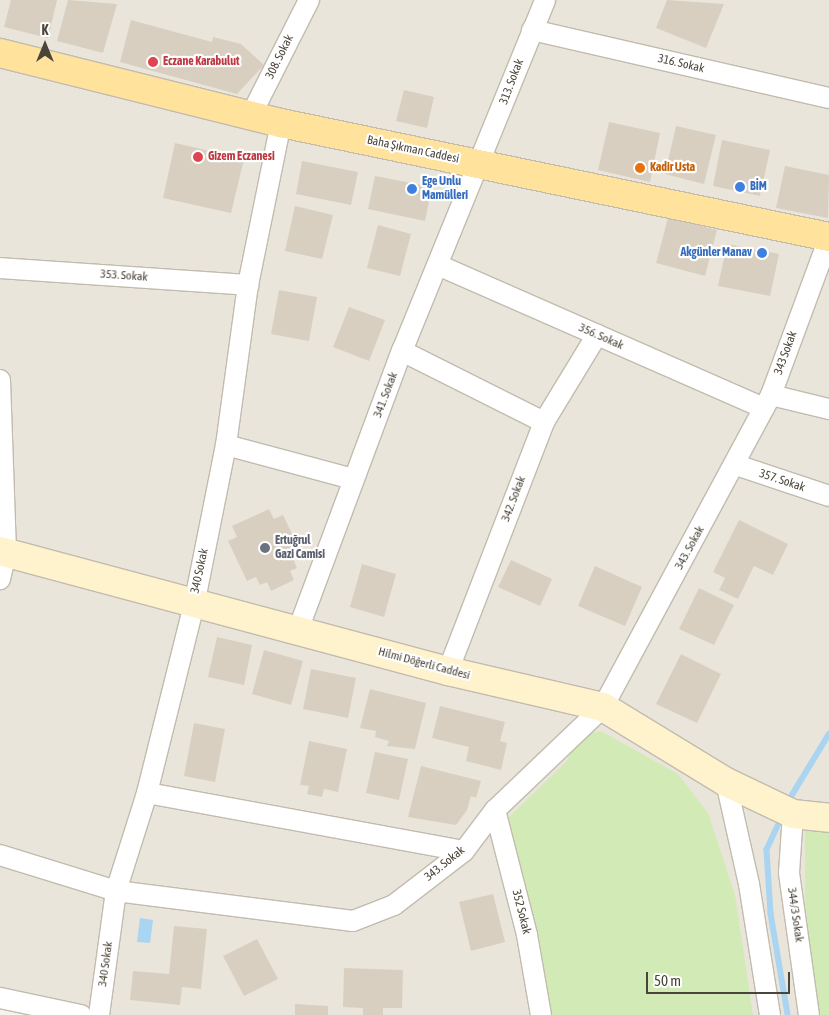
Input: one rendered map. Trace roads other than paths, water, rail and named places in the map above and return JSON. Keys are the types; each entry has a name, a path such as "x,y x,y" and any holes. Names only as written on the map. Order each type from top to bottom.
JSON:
{"main road":[{"name":"Baha Şıkman Caddesi","path":"0,54 282,123 480,163 829,238"}],"street":[{"name":"313. Sokak","path":"480,163 545,0"},
{"name":"308. Sokak","path":"252,115 305,2"},
{"name":"316. Sokak","path":"532,30 829,98"},
{"name":"340 Sokak","path":"99,1015 116,891 147,793 194,605 226,445 248,285 282,123"},
{"name":"341. Sokak","path":"298,630 402,351 480,163"},
{"name":"343 Sokak","path":"736,465 768,402 829,238"},
{"name":"356. Sokak","path":"438,264 597,335 768,402 829,409"},
{"name":"353. Sokak","path":"0,268 248,285"},
{"name":"342. Sokak","path":"448,671 544,422 597,335"},
{"path":"402,351 544,422"},
{"path":"0,380 3,552 0,579"},
{"path":"226,445 354,479"},
{"name":"357. Sokak","path":"736,465 829,496"},
{"name":"343. Sokak","path":"0,855 116,891 353,921 394,905 464,851 495,810 603,707 736,465"},
{"name":"Hilmi Döğerli Caddesi","path":"3,552 194,605 298,630 448,671 603,707 726,782 793,814 829,818"},
{"path":"726,782 749,884 770,1015"},
{"path":"147,793 464,851"},
{"name":"352 Sokak","path":"495,810 527,935 541,1015"},
{"name":"344/3 Sokak","path":"793,814 789,872 809,1015"},
{"path":"0,998 81,1015"}],"water":[{"path":"140,918 153,920 150,943 137,942"}],"waterway":[{"path":"792,795 829,734"},
{"path":"778,826 767,850 771,914 788,1015"}],"place":[{"name":"Eczane Karabulut","path":"153,62"},
{"name":"Gizem Eczanesi","path":"198,157"},
{"name":"Kadir Usta","path":"640,168"},
{"name":"BİM","path":"740,187"},
{"name":"Ege Unlu Mamülleri","path":"412,189"},
{"name":"Akgünler Manav","path":"762,253"},
{"name":"Ertuğrul Gazi Camisi","path":"265,548"}]}
